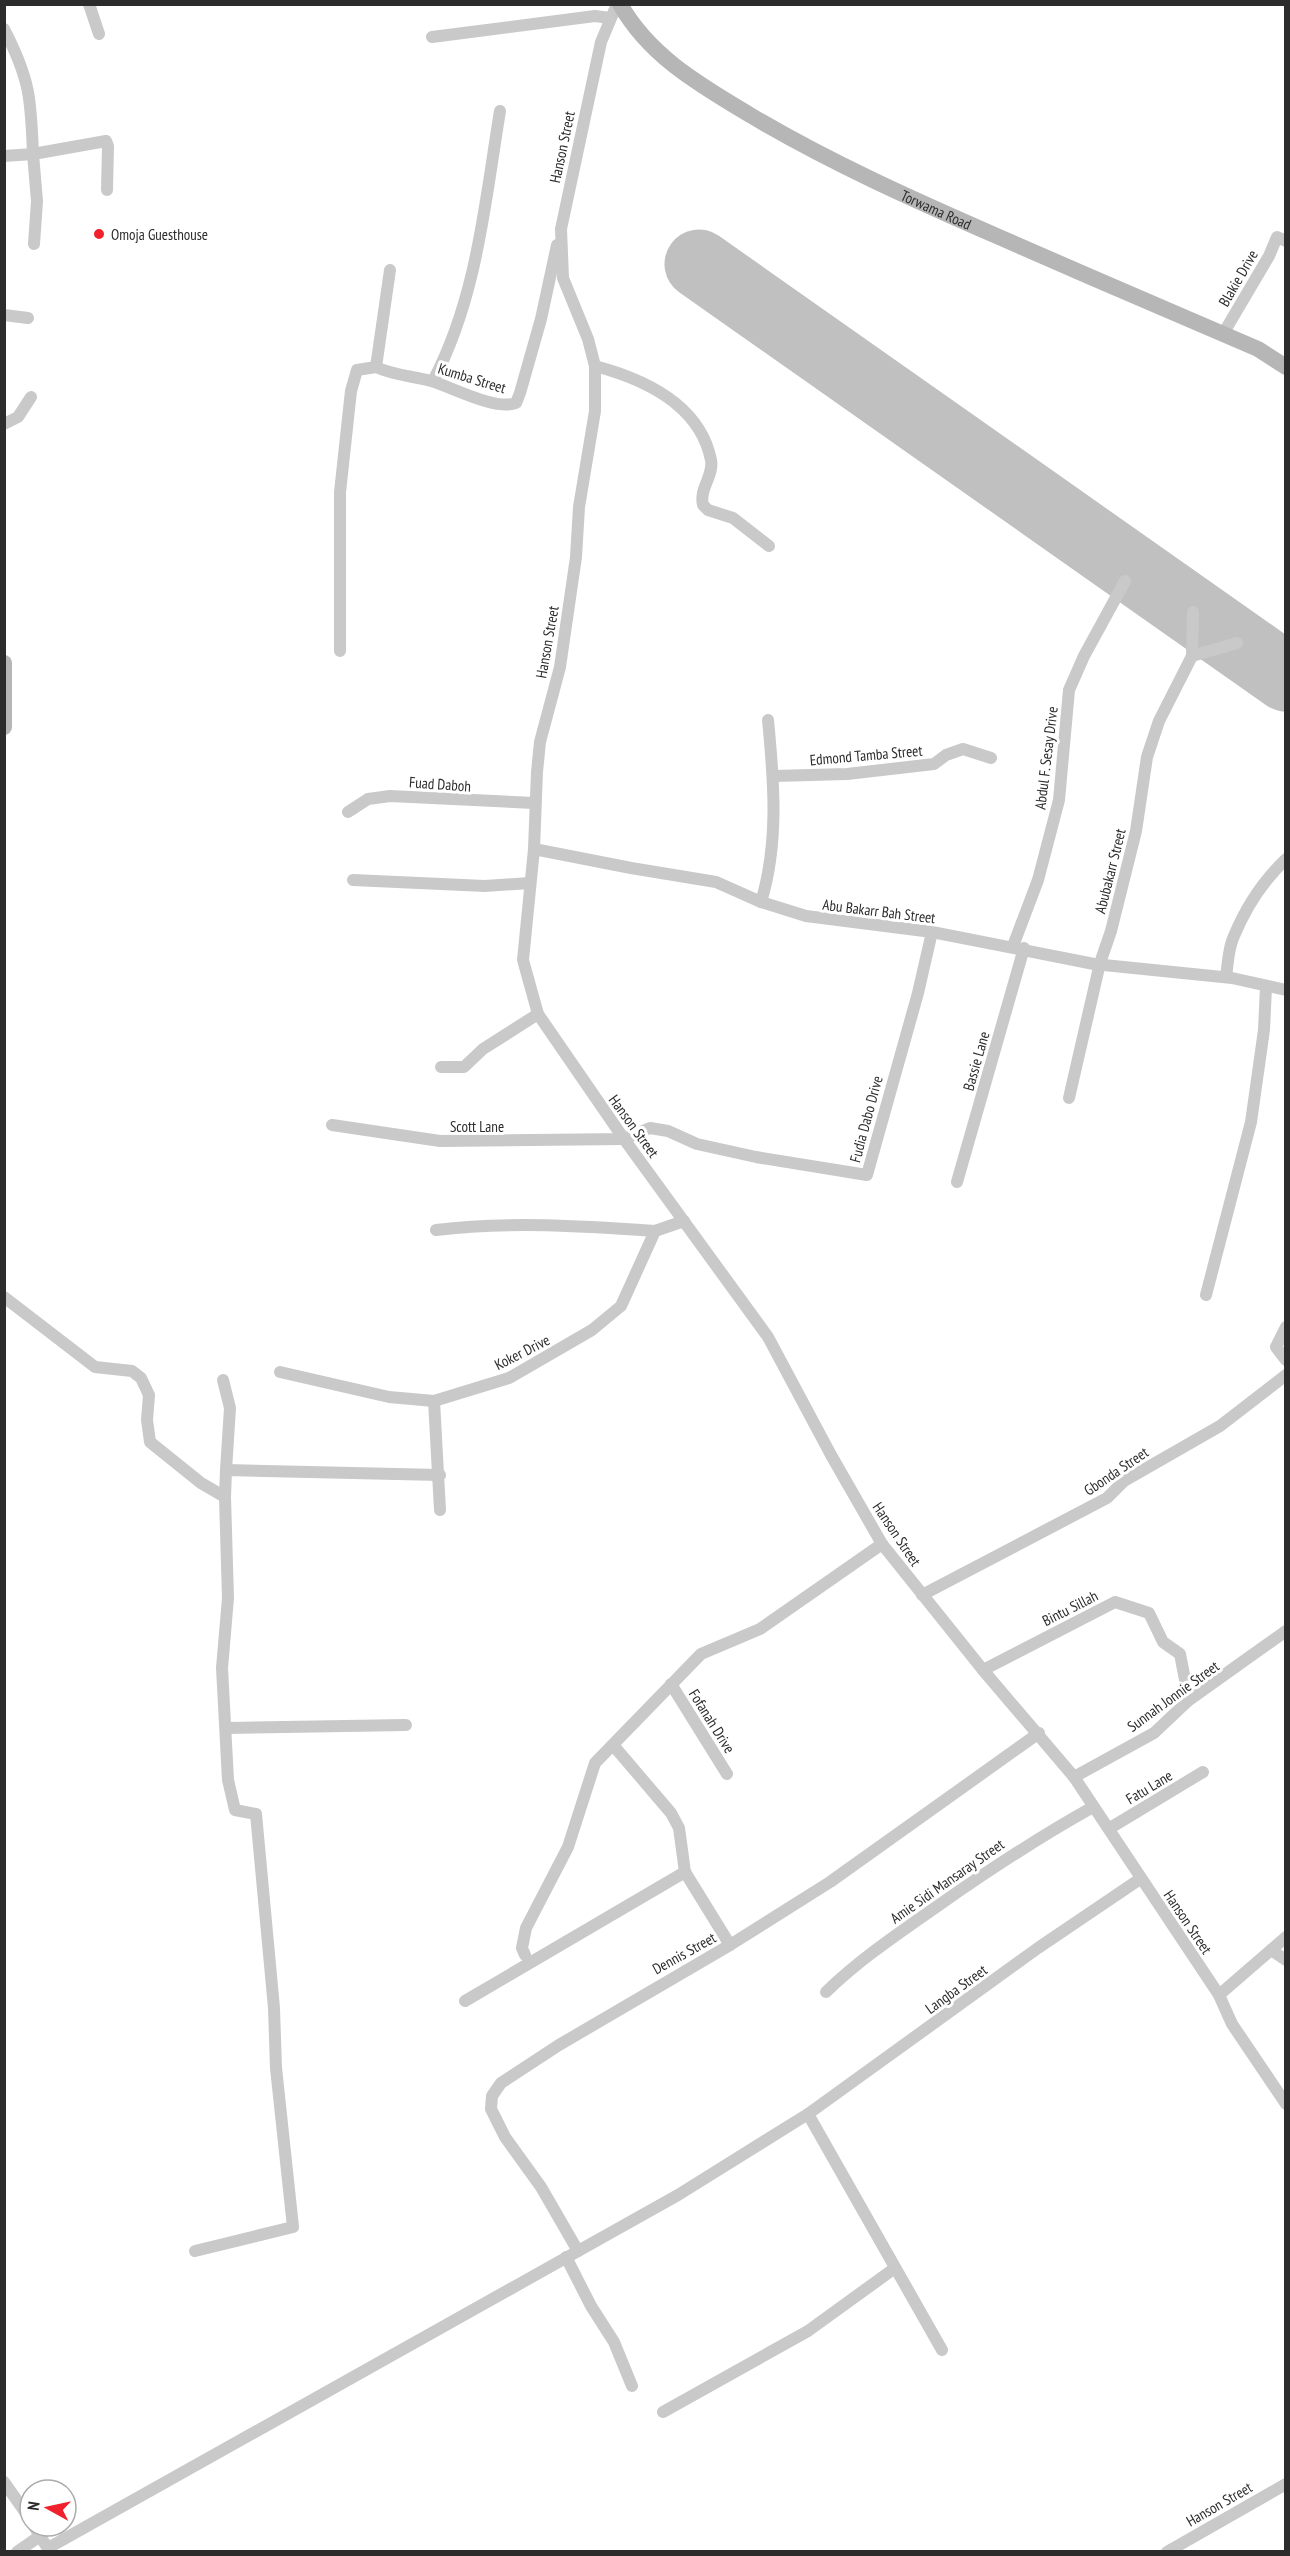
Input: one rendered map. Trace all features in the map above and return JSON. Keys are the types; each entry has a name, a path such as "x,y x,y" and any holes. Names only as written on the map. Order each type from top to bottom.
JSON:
{"main road":[{"name":"Torwama Road","path":"616,9 654,50 697,84 780,133 895,192 1258,349 1286,367"},
{"path":"4,663 4,727"}],"street":[{"path":"89,4 99,34"},
{"path":"432,38 573,18 616,9"},
{"name":"Hanson Street","path":"616,9 600,42 561,229 563,278 588,339 595,366 595,411 579,507 576,557 560,667 540,742 534,803 534,849 523,960 538,1014 624,1139 768,1337 882,1544 983,1670 1039,1732 1074,1777 1219,1995 1232,2024 1286,2104"},
{"path":"4,29 26,75 32,103 37,201 34,244"},
{"path":"433,381 450,348 473,275 500,111"},
{"path":"4,156 33,154 106,141 108,146 107,190"},
{"name":"Kumba Street","path":"376,367 433,381 485,400 510,405 516,403 542,319 561,229"},
{"name":"Blakie Drive","path":"1223,334 1281,239"},
{"path":"340,651 340,492 351,391 357,370 376,367 390,270"},
{"path":"4,315 28,318"},
{"path":"595,366 619,373 674,401 692,421 710,459 710,470 702,491 703,505 708,510 733,518 770,546"},
{"path":"4,424 18,417 31,397"},
{"name":"Abdul F. Sesay Drive","path":"1018,947 1059,800 1069,690 1084,656 1125,581"},
{"path":"1193,612 1192,656 1236,643"},
{"name":"Abubakarr Street","path":"1069,1098 1100,963 1111,931 1136,831 1147,757 1159,721 1192,656"},
{"path":"761,902 771,872 774,776 768,720"},
{"name":"Edmond Tamba Street","path":"774,776 847,774 934,764 946,755 963,749 991,758"},
{"name":"Fuad Daboh","path":"348,812 368,799 390,796 534,803"},
{"name":"Abu Bakarr Bah Street","path":"534,849 716,882 761,902 806,916 838,922 932,932 1018,947 1094,964 1226,977"},
{"path":"1286,859 1258,890 1254,903 1234,936 1226,977 1286,990"},
{"path":"352,880 485,886 530,883"},
{"name":"Fudia Dabo Drive","path":"624,1139 650,1128 668,1131 697,1144 747,1155 867,1175 918,993 932,932"},
{"name":"Bassie Lane","path":"957,1182 1018,947"},
{"path":"1206,1295 1251,1122 1264,1030 1266,987"},
{"path":"441,1067 464,1067 483,1049 538,1014"},
{"name":"Scott Lane","path":"332,1125 440,1142 624,1139"},
{"path":"436,1230 476,1225 580,1226 655,1232 684,1221"},
{"name":"Koker Drive","path":"280,1372 389,1397 434,1401 509,1378 592,1329 621,1305 655,1232"},
{"path":"4,1297 94,1367 132,1371 141,1378 149,1395 147,1420 150,1442 184,1470 225,1497"},
{"path":"1286,1327 1276,1347 1286,1360"},
{"name":"Gbonda Street","path":"922,1595 1107,1498 1124,1481 1220,1426 1286,1375"},
{"path":"195,2252 293,2228 276,2068 274,2008 256,1814 235,1810 228,1780 222,1668 228,1598 225,1497 230,1408 223,1380"},
{"path":"434,1401 440,1474 440,1510"},
{"path":"226,1470 440,1474"},
{"path":"525,1955 522,1948 526,1928 568,1847 595,1763 701,1654 760,1629 882,1544"},
{"name":"Bintu Sillah","path":"983,1670 1115,1602 1149,1613 1163,1642 1180,1654 1189,1700"},
{"name":"Sunnah Jonnie Street","path":"1074,1777 1154,1733 1189,1700 1286,1631"},
{"name":"Fofanah Drive","path":"671,1684 727,1774"},
{"path":"225,1728 406,1725"},
{"name":"Dennis Street","path":"578,2251 541,2187 505,2137 492,2109 492,2096 501,2083 559,2044 730,1945 830,1882 1039,1732"},
{"path":"613,1745 671,1813 679,1828 685,1872 730,1945"},
{"name":"Fatu Lane","path":"1110,1828 1203,1772"},
{"name":"Amie Sidi Mansaray Street","path":"826,1992 855,1964 1032,1841 1093,1807"},
{"path":"465,2001 685,1872"},
{"name":"Langba Street","path":"49,2550 678,2195 808,2114 1038,1948 1140,1879"},
{"path":"1219,1995 1286,1938"},
{"path":"1271,1950 1286,1960"},
{"path":"808,2114 942,2350"},
{"path":"566,2257 591,2306 614,2342 632,2386"},
{"path":"663,2412 808,2331 895,2268"},
{"path":"4,2482 18,2502"},
{"name":"Hanson Street","path":"1167,2552 1286,2484"},
{"path":"17,2552 30,2538"}],"runway":[{"path":"699,264 1286,677"}],"place":[{"name":"Omoja Guesthouse","path":"99,234"}]}
